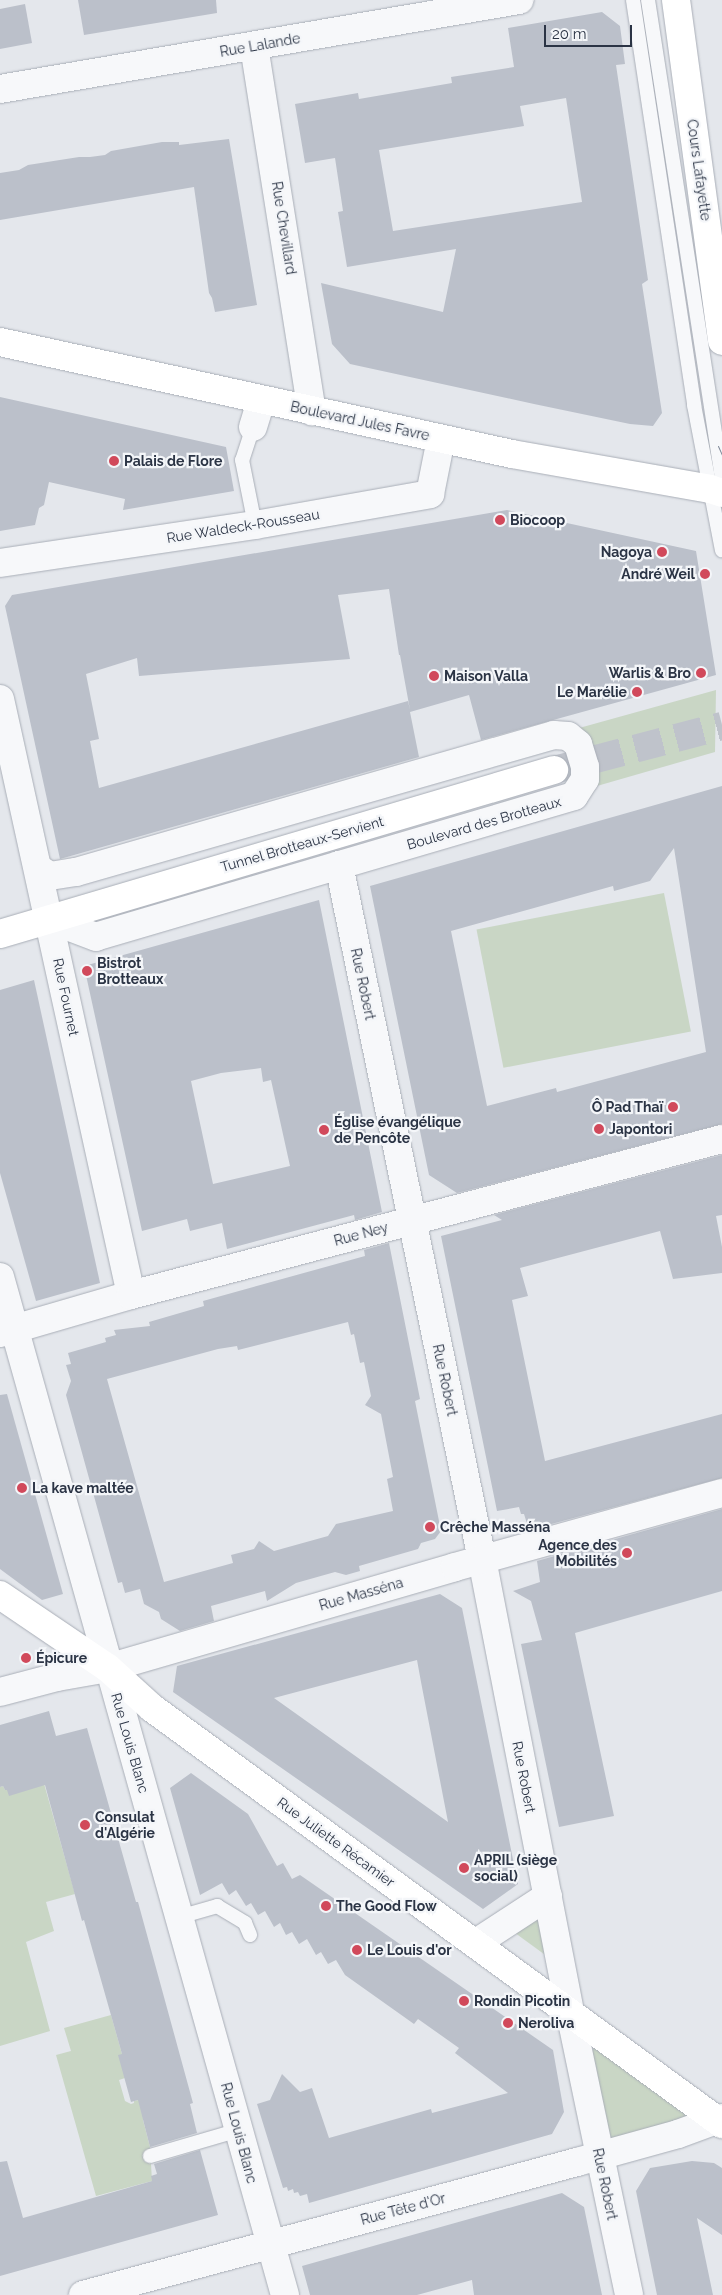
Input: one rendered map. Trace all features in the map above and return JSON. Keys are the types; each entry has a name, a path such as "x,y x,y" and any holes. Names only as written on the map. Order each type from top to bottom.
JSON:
{"main road":[{"name":"Cours Lafayette","path":"676,0 722,341"},
{"name":"Boulevard Jules Favre","path":"0,342 512,454 719,490"},
{"name":"Tunnel Brotteaux-Servient","path":"49,919 554,770"},
{"path":"0,934 49,919"},
{"name":"Rue Juliette Récamier","path":"0,1595 108,1668 152,1708 720,2120"}],"street":[{"name":"Rue Lalande","path":"0,89 519,0"},
{"name":"Rue Chevillard","path":"254,46 312,411"},
{"path":"253,427 261,400"},
{"name":"Rue Waldeck-Rousseau","path":"0,563 255,525 430,494 441,439"},
{"name":"Rue Fournet","path":"0,699 131,1295"},
{"name":"Boulevard des Brotteaux","path":"38,868 50,876 76,872 554,734 568,736 578,744 585,767 585,779 574,796 96,937 49,919"},
{"name":"Rue Robert","path":"339,865 482,1559 570,2012 629,2295"},
{"name":"Rue Ney","path":"7,1331 131,1295 722,1139"},
{"name":"Rue Louis Blanc","path":"0,1277 7,1331 108,1668 284,2295"},
{"name":"Rue Masséna","path":"0,1692 57,1677 108,1668 482,1559 722,1493"},
{"path":"476,1943 548,1896"},
{"name":"Rue Tête d'Or","path":"83,2295 599,2156 720,2120"}],"lane":[{"path":"633,0 694,405 704,458 719,490"},
{"path":"648,0 719,490 722,550"},
{"path":"253,427 242,460 255,525"},
{"path":"179,1916 216,1906 245,1923 250,1934"},
{"path":"150,2156 239,2130"}],"green space":[{"path":"716,690 715,752 590,788 572,730"},
{"path":"664,893 691,1031 503,1068 477,929"},
{"path":"43,1780 75,1894 46,1902 54,1931 26,1942 50,2031 0,2046 0,1787 3,1786 5,1790"},
{"path":"539,1911 548,1957 511,1930"},
{"path":"111,2015 122,2054 125,2078 119,2080 125,2101 131,2104 134,2101 147,2098 143,2120 150,2147 152,2181 96,2196 56,2055 71,2051 64,2028"},
{"path":"594,2048 686,2111 687,2116 684,2120 610,2139 591,2051"}],"building":[{"path":"78,0 216,0 217,13 84,35"},
{"path":"25,4 32,43 0,49 0,9"},
{"path":"602,12 620,26 625,64 616,65 648,280 642,284 662,413 653,426 630,424 350,364 332,344 321,283 443,312 456,249 347,267 338,212 343,211 335,158 305,163 295,104 358,93 359,99 452,83 451,77 514,67 508,28","holes":["566,98 582,202 393,231 379,150 524,126 520,106"]},
{"path":"229,139 257,305 215,312 209,293 194,187 0,220 0,173 19,170 28,165 105,155 111,151 162,142 179,142 179,145"},
{"name":"Palais de Flore","path":"0,397 226,447 234,491 123,510 125,499 49,482 44,505 39,508 35,525 0,531"},
{"path":"507,510 696,551 716,675 481,740 469,695 410,712 419,757 60,859 5,606 12,595","holes":["389,589 410,710 408,701 99,788 90,741 99,739 86,674 137,658 139,676 350,659 338,595"]},
{"path":"722,786 722,1124 457,1193 429,1175 370,886","holes":["674,848 706,1052 557,1092 556,1088 487,1106 451,931 613,886 614,891 650,881"]},
{"path":"319,900 382,1212 355,1220 354,1215 227,1249 222,1223 190,1231 187,1219 142,1231 84,966","holes":["261,1068 263,1082 271,1080 290,1166 213,1184 191,1081 221,1073"]},
{"path":"34,980 100,1283 36,1301 0,1173 0,990"},
{"path":"722,1155 722,1215 716,1216 722,1247 722,1273 673,1279 660,1231 520,1268 528,1296 512,1300 545,1461 722,1414 722,1478 529,1530 524,1514 521,1514 519,1507 497,1511 441,1236 502,1220 494,1215"},
{"path":"389,1243 420,1399 415,1401 441,1531 435,1539 421,1543 418,1549 359,1566 360,1571 346,1575 335,1572 296,1583 267,1601 265,1591 211,1606 214,1621 180,1631 161,1619 159,1612 144,1604 140,1589 125,1593 122,1582 118,1583 66,1395 71,1381 66,1365 71,1364 68,1353 106,1342 105,1338 116,1335 114,1330 150,1326 149,1322 204,1306 203,1301 365,1256 364,1250","holes":["348,1322 351,1335 354,1334 360,1363 364,1362 371,1396 365,1405 381,1414 393,1477 387,1479 393,1511 336,1524 328,1536 274,1551 259,1541 254,1549 231,1555 233,1563 164,1582 107,1379 218,1349 237,1346 238,1350"]},
{"path":"7,1394 63,1594 42,1600 0,1569 0,1395"},
{"path":"722,1509 722,1591 575,1633 614,1816 559,1827 521,1644 542,1640 531,1601 513,1591 540,1582 537,1561"},
{"path":"440,1594 462,1608 518,1884 483,1909 173,1692 177,1666","holes":["417,1660 448,1822 274,1698"]},
{"path":"49,1711 56,1736 87,1728 136,1902 138,1902 193,2103 190,2104 197,2133 150,2147 138,2100 131,2102 118,2055 122,2054 84,1920 82,1921 45,1785 9,1796 3,1786 0,1787 0,1725"},
{"path":"191,1773 248,1814 277,1866 283,1863 292,1879 300,1875 553,2050 564,2112 552,2134 309,2203 307,2194 300,2196 298,2192 294,2193 293,2189 288,2191 287,2187 283,2188 257,2104 270,2100 282,2074 300,2092 312,2088 329,2138 431,2109 432,2113 508,2093 455,2053 459,2048 418,2019 414,2024 345,1975 336,1960 328,1964 321,1952 316,1955 307,1939 299,1944 292,1932 286,1935 280,1923 274,1927 265,1911 258,1915 251,1903 246,1906 236,1890 229,1895 222,1883 200,1895 170,1788"},
{"path":"200,2150 218,2215 0,2276 0,2162 7,2161 23,2218 152,2181 151,2176 157,2174 154,2164"},
{"path":"692,2161 714,2163 722,2168 722,2235 697,2218 713,2295 657,2295 636,2191 650,2168"},
{"path":"562,2193 584,2207 602,2295 474,2295 472,2280 417,2295 310,2295 302,2266"}],"tunnel":[{"path":"554,770 722,726"}],"tram line":[{"path":"718,446 722,455"}],"place":[{"name":"Palais de Flore","path":"114,461"},
{"name":"Biocoop","path":"500,520"},
{"name":"Nagoya","path":"662,552"},
{"name":"André Weil","path":"705,574"},
{"name":"Warlis & Bro","path":"701,673"},
{"name":"Maison Valla","path":"434,676"},
{"name":"Le Marélie","path":"637,692"},
{"name":"Bistrot Brotteaux","path":"87,971"},
{"name":"Ô Pad Thaï","path":"673,1107"},
{"name":"Japontori","path":"599,1129"},
{"name":"Église évangélique de Pencôte","path":"324,1130"},
{"name":"La kave maltée","path":"22,1488"},
{"name":"Crêche Masséna","path":"430,1527"},
{"name":"Agence des Mobilités","path":"627,1553"},
{"name":"Épicure","path":"26,1658"},
{"name":"Consulat d'Algérie","path":"85,1825"},
{"name":"APRIL (siège social)","path":"464,1868"},
{"name":"The Good Flow","path":"326,1906"},
{"name":"Le Louis d'or","path":"357,1950"},
{"name":"Rondin Picotin","path":"464,2001"},
{"name":"Neroliva","path":"508,2023"}]}
